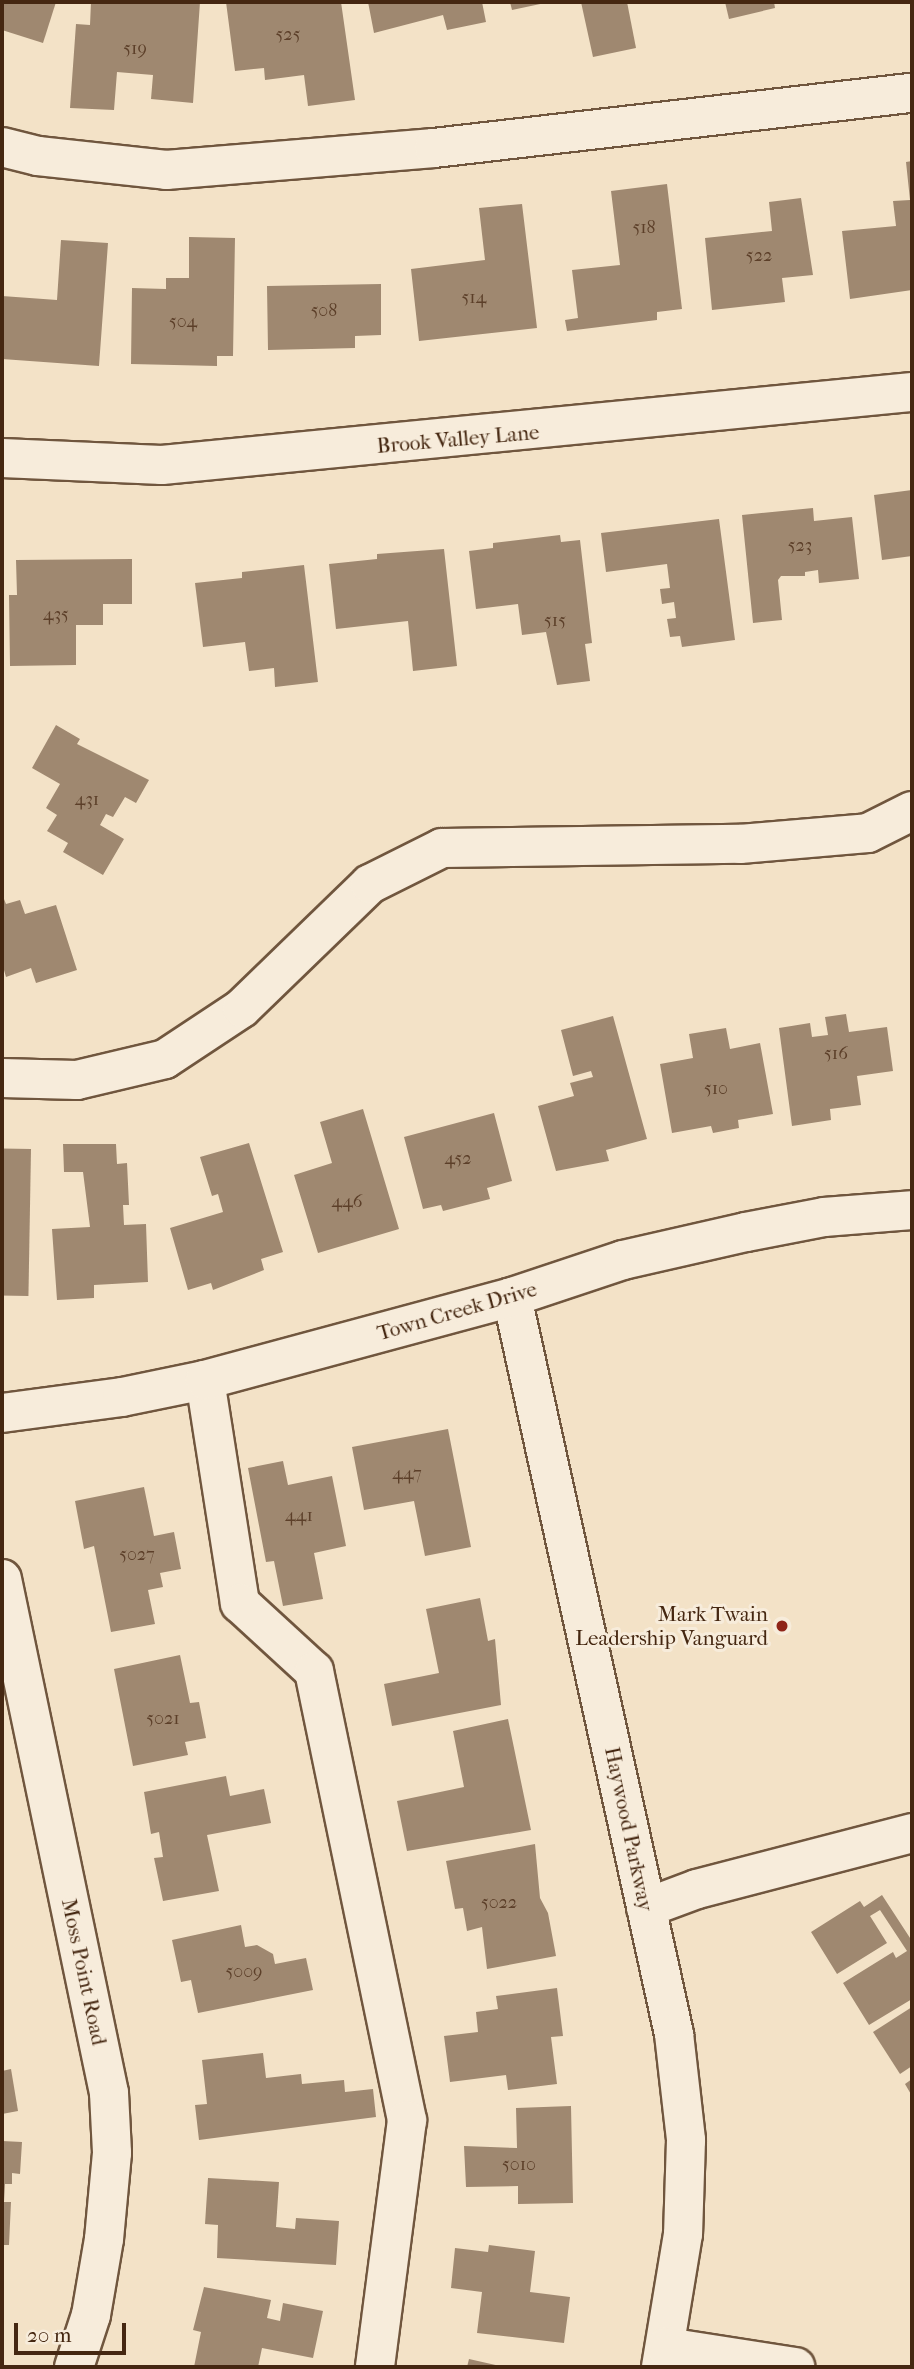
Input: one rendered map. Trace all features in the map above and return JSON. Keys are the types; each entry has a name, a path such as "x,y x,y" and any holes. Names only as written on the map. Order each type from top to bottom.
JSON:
{"street":[{"path":"2,147 38,156 166,170 434,148 912,93"},
{"name":"Brook Valley Lane","path":"2,458 162,465 912,392"},
{"path":"2,1078 76,1080 166,1059 242,1007 370,884 442,848 740,844 868,833 912,811"},
{"name":"Town Creek Drive","path":"2,1413 122,1397 205,1380 512,1297 623,1260 746,1232 824,1217 912,1210"},
{"name":"Haywood Parkway","path":"512,1297 674,2034 686,2140 683,2234 664,2357"},
{"path":"205,1380 240,1603 314,1671 407,2120 375,2367"},
{"name":"Moss Point Road","path":"2,1579 109,2093 112,2153 104,2239 91,2315 74,2367"},
{"path":"646,1908 697,1889 912,1833"},
{"path":"664,2357 795,2367"}],"building":[{"path":"2,2 56,2 43,43 2,30"},
{"path":"91,2 200,2 193,103 151,99 153,75 117,72 114,110 70,108 76,24 90,25"},
{"path":"226,2 341,2 355,100 308,106 304,75 265,80 264,68 235,71"},
{"path":"368,2 482,2 486,22 447,30 443,15 374,33"},
{"path":"510,2 545,2 545,3 512,10"},
{"path":"581,2 627,2 636,48 593,57"},
{"path":"725,2 774,2 775,8 729,19"},
{"path":"912,161 912,290 850,299 842,231 896,226 893,201 910,200 906,162"},
{"path":"667,184 682,309 657,312 657,320 567,331 565,320 578,318 572,270 620,265 611,191"},
{"path":"801,198 813,275 782,278 785,302 712,310 705,238 772,231 769,202"},
{"path":"522,204 537,328 419,341 411,269 485,260 479,208"},
{"path":"189,237 235,238 233,356 217,356 217,366 131,364 132,288 166,289 166,278 189,278"},
{"path":"61,240 108,243 99,366 2,359 2,296 57,300"},
{"path":"381,284 381,335 355,336 355,348 268,350 267,286"},
{"path":"912,490 912,556 882,560 874,495"},
{"path":"813,508 814,521 852,517 859,579 819,583 818,570 805,572 805,576 781,576 778,580 782,620 753,623 742,515"},
{"path":"719,519 735,640 682,647 680,636 670,637 667,619 676,618 674,602 662,604 660,589 670,588 667,564 606,572 601,533"},
{"path":"560,535 561,542 580,540 592,643 585,644 590,681 557,685 546,632 522,635 518,604 476,609 469,551 493,548 493,543"},
{"path":"444,549 457,666 413,671 408,621 336,629 329,564 377,559 377,554"},
{"path":"132,559 132,604 103,604 103,625 76,625 76,665 10,666 9,595 17,595 16,560"},
{"path":"304,565 318,682 275,687 274,668 249,671 245,642 203,647 195,583 242,578 242,572"},
{"path":"56,725 80,739 77,744 149,780 136,803 125,797 113,817 106,814 100,825 124,839 103,875 63,852 68,843 47,831 57,815 46,808 60,784 32,768"},
{"path":"2,894 6,904 20,900 25,914 56,905 77,970 36,983 31,968 6,977 2,963"},
{"path":"846,1014 849,1032 887,1027 893,1071 857,1076 861,1105 830,1109 831,1120 792,1126 779,1028 810,1023 812,1037 828,1035 825,1017"},
{"path":"613,1016 647,1139 606,1150 609,1161 556,1171 538,1106 574,1096 570,1083 593,1077 591,1071 573,1076 561,1030"},
{"path":"726,1028 730,1049 760,1043 773,1114 738,1120 739,1128 713,1133 711,1126 672,1133 660,1064 693,1058 689,1034"},
{"path":"363,1109 399,1229 318,1253 294,1175 332,1163 320,1122"},
{"path":"494,1113 512,1181 487,1188 490,1199 443,1211 441,1205 423,1209 404,1137"},
{"path":"249,1143 283,1252 261,1259 264,1270 213,1290 211,1283 188,1290 170,1228 223,1212 218,1194 212,1196 200,1157"},
{"path":"63,1144 116,1144 117,1164 127,1163 129,1205 123,1205 124,1225 146,1224 148,1282 94,1285 94,1298 57,1300 52,1229 90,1227 83,1172 64,1172"},
{"path":"2,1148 31,1149 28,1296 2,1296"},
{"path":"448,1429 471,1547 425,1556 414,1501 364,1510 352,1447"},
{"path":"283,1461 288,1485 332,1476 346,1546 314,1553 323,1599 283,1606 274,1561 266,1562 248,1468"},
{"path":"144,1487 154,1536 174,1532 181,1569 160,1573 163,1587 148,1590 155,1624 111,1632 94,1546 84,1549 75,1501"},
{"path":"480,1598 488,1641 495,1639 501,1705 392,1726 384,1684 439,1673 426,1609"},
{"path":"180,1655 190,1703 199,1702 206,1738 185,1742 188,1755 133,1766 114,1669"},
{"path":"508,1719 531,1830 407,1851 397,1801 464,1787 453,1731"},
{"path":"226,1776 230,1796 264,1789 271,1823 207,1835 219,1891 163,1901 154,1858 163,1857 159,1832 151,1834 144,1792"},
{"path":"535,1844 540,1898 548,1913 556,1956 487,1969 482,1927 467,1931 463,1908 455,1909 446,1861"},
{"path":"882,1895 912,1941 912,1999 869,2025 843,1983 893,1952 896,1958 907,1951 880,1910 870,1916 887,1943 837,1974 811,1932 860,1901 864,1907"},
{"path":"241,1925 245,1947 257,1945 273,1954 275,1964 306,1958 313,1990 198,2013 191,1980 181,1982 172,1940"},
{"path":"557,1988 563,2036 551,2037 557,2084 508,2090 506,2075 450,2082 444,2036 478,2032 476,2012 498,2009 496,1996"},
{"path":"912,2007 912,2066 900,2074 873,2032"},
{"path":"263,2053 266,2078 301,2074 302,2084 344,2080 345,2092 373,2089 376,2117 199,2140 195,2105 207,2104 202,2060"},
{"path":"11,2069 18,2111 2,2114 2,2071"},
{"path":"912,2079 912,2096 905,2084"},
{"path":"571,2106 573,2203 518,2204 518,2186 466,2187 464,2146 517,2148 516,2108"},
{"path":"2,2141 22,2142 20,2174 12,2173 12,2184 5,2184 4,2202 11,2202 9,2245 2,2245"},
{"path":"208,2178 279,2182 276,2227 295,2229 296,2218 339,2221 336,2265 217,2258 218,2225 205,2224"},
{"path":"489,2245 535,2251 530,2292 570,2297 564,2343 477,2333 482,2292 451,2288 455,2248 488,2252"},
{"path":"204,2287 271,2300 267,2318 280,2321 283,2303 323,2311 313,2358 262,2348 258,2367 194,2367 201,2332 193,2330"},
{"path":"469,2359 500,2366 467,2367"}],"place":[{"name":"Mark Twain Leadership Vanguard","path":"782,1626"}]}
